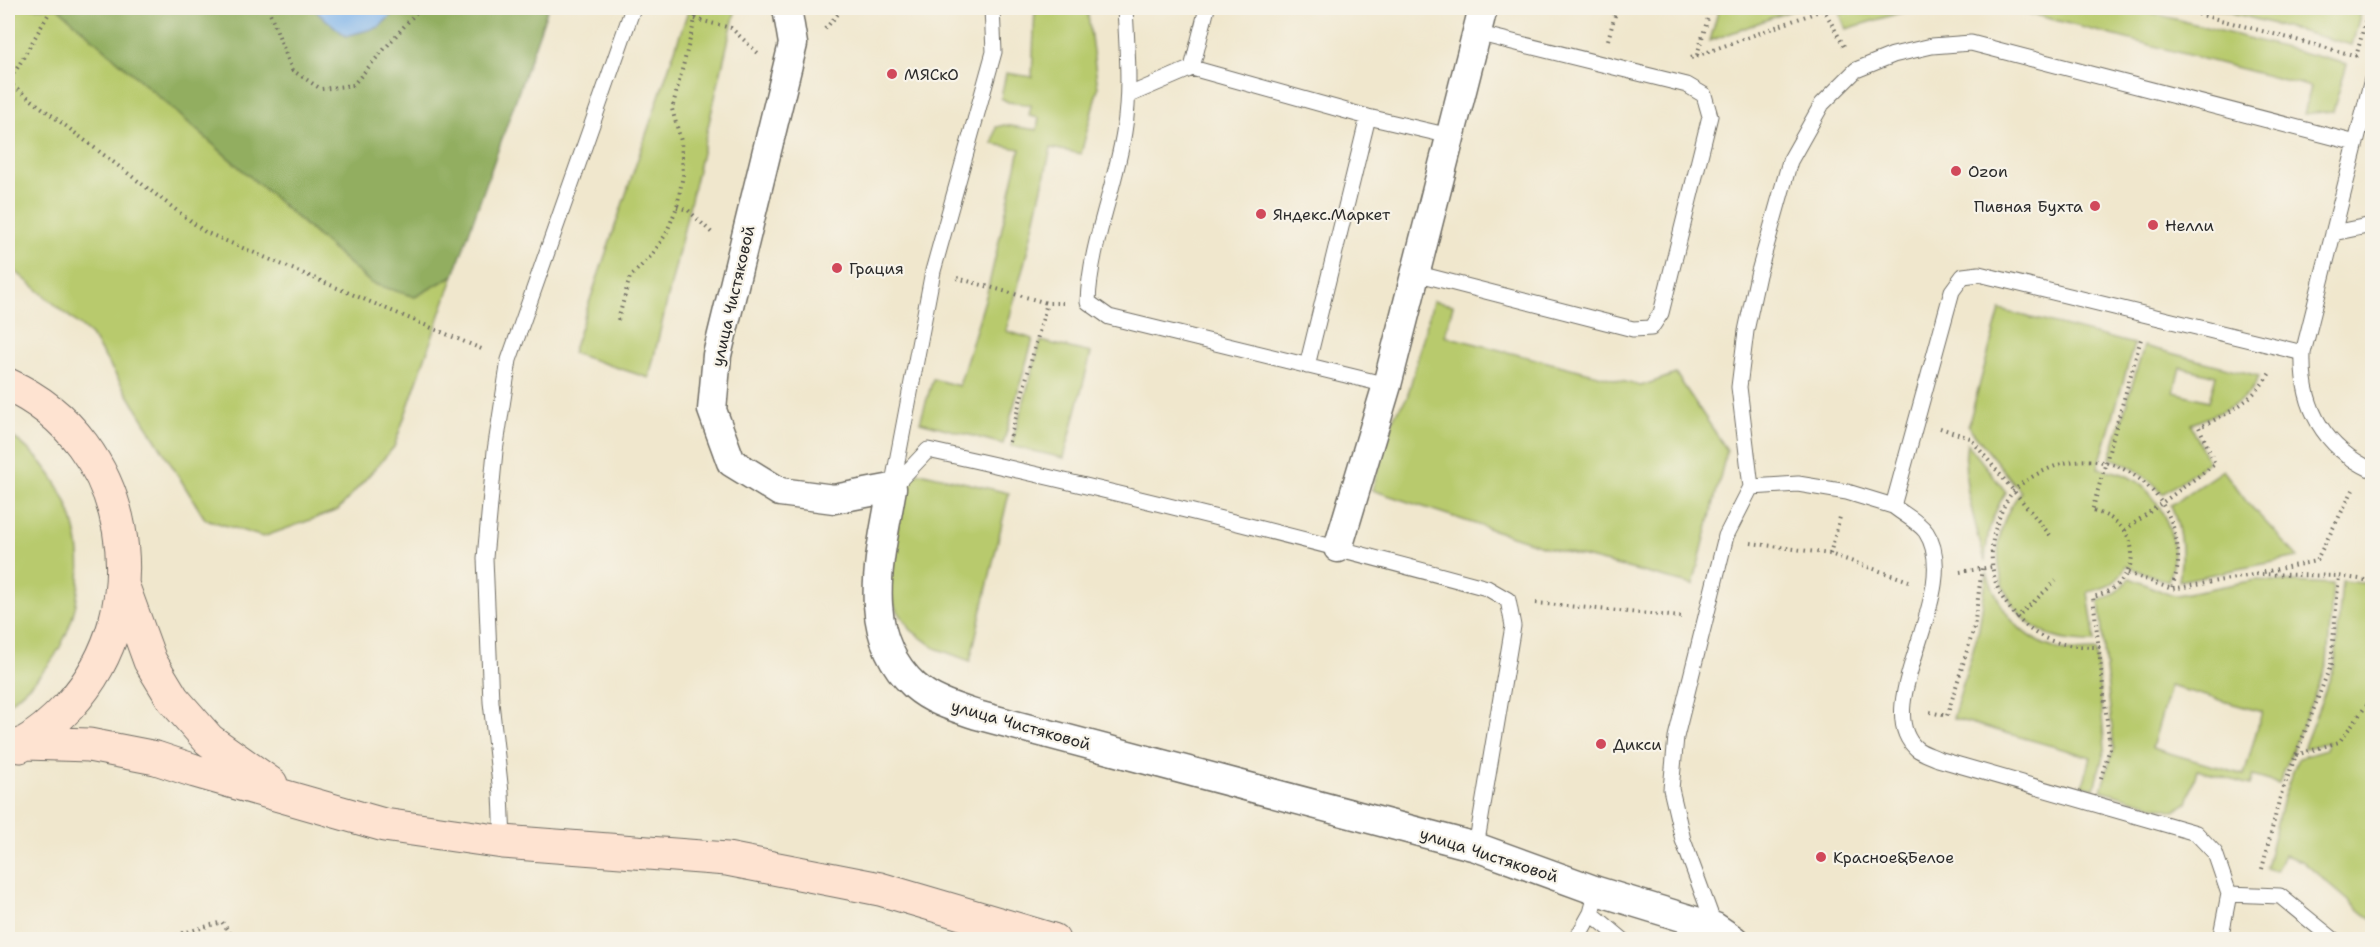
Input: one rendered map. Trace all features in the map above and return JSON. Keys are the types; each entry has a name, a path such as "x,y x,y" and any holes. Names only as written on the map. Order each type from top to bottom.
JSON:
{"street":[{"name":"улица Чистяковой","path":"787,8 793,44 717,355 712,410 731,462 780,492 834,499 892,488 878,577 878,622 892,659 916,687 943,703 977,715 1476,847 1594,902 1725,933"},
{"path":"1338,548 1387,385 1479,20"},
{"path":"8,385 46,408 70,431 92,458 107,488 118,520 123,553 123,587 116,624 97,668 82,692 56,720 17,748"},
{"path":"123,587 150,661 173,699 209,740 290,797"},
{"path":"17,748 89,745 156,758 384,825 503,842 727,860 880,889 1053,939"}],"lane":[{"path":"503,842 501,793 491,702 485,558 495,451 509,360 633,8"},
{"path":"892,488 933,271 994,52 993,8"},
{"path":"1125,8 1129,95 1124,134 1089,277 1088,302 1109,317 1387,385"},
{"path":"1192,68 1207,8"},
{"path":"1415,273 1633,329 1651,328 1661,313 1710,116 1704,94 1687,85 1479,20"},
{"path":"1725,933 1683,840 1671,789 1676,737 1726,536 1751,487 1738,387 1746,331 1758,275 1790,161 1822,104 1856,70 1903,53 1932,46 1971,43 2356,143"},
{"path":"1129,95 1192,68 1368,117 1450,136"},
{"path":"2369,469 2331,442 2309,407 2302,376 2303,353 2373,79"},
{"path":"1307,366 1368,117"},
{"path":"2333,232 2373,225"},
{"path":"1893,506 1952,291 1964,276 1979,274 2303,353"},
{"path":"892,488 928,450 1338,548 1487,588 1508,600 1513,626 1476,847"},
{"path":"1751,487 1798,484 1847,492 1893,506 1925,532 1935,556 1934,587 1902,706 1904,729 1917,749 1938,759 2196,833 2215,853 2229,894 2220,939"},
{"path":"2229,894 2280,896 2334,939"},
{"path":"1576,939 1594,902 1623,939"}],"path":[{"path":"52,8 8,83 205,232 509,360"},
{"path":"268,8 292,70 321,89 353,85 420,8"},
{"path":"618,320 630,277 652,255 666,234 677,207 683,175 681,141 672,109 698,8"},
{"path":"1697,56 1711,8"},
{"path":"1649,75 1825,8 1856,70"},
{"path":"2175,8 2364,58"},
{"path":"695,19 731,28 785,78"},
{"path":"677,207 688,210 740,259"},
{"path":"933,271 1047,303 1002,466"},
{"path":"2093,802 2110,748 2093,597 2108,593 2120,584 2128,573 2132,558 2131,543 2125,530 2110,517 2092,511 2104,462 2148,316"},
{"path":"2125,530 2214,465 2199,428 2224,416 2248,400 2264,383 2283,348"},
{"path":"1916,421 1970,438 2050,535"},
{"path":"2100,647 2069,647 2040,637 2016,618 2000,595 1992,567 1992,542 2000,516 2013,492 2032,476 2055,465 2079,461 2104,462 2127,470 2147,484 2163,502 2175,530 2179,560 2172,589"},
{"path":"2128,573 2172,589 2316,561 2369,469"},
{"path":"1830,554 1847,492"},
{"path":"1751,542 1830,554 1907,581"},
{"path":"1902,706 1947,716 1974,628 1982,568"},
{"path":"2258,574 2339,576 2373,581"},
{"path":"2256,896 2280,797 2331,664 2339,576"},
{"path":"2016,618 2056,581"},
{"path":"1508,600 1706,619"},
{"path":"2296,755 2338,742 2373,698"},
{"path":"159,939 222,922 235,939"}],"green space":[{"path":"8,8 58,8 371,283 415,297 454,275 394,447 338,510 263,537 205,519 91,335 8,265"},
{"path":"58,8 312,8 346,36 379,27 399,8 548,8 454,275 415,297 371,283"},
{"path":"689,8 736,8 649,378 572,353"},
{"path":"1035,8 1087,8 1098,88 1081,154 1051,148 1006,331 1033,339 1003,444 920,422 933,379 959,386 987,293 1020,149 993,144 996,127 1004,125 1037,130 1039,118 1029,116 1031,105 1008,102 1001,98 1006,73 1032,77"},
{"path":"1719,8 1798,8 1710,41"},
{"path":"1859,8 1916,8 1846,29 1840,14"},
{"path":"2008,8 2133,8 2347,64 2333,111 2304,114 2311,87"},
{"path":"2214,8 2362,8 2352,45"},
{"path":"1433,301 1453,305 1445,336 1641,386 1676,374 1727,450 1693,585 1542,546 1372,490 1395,414 1407,398"},
{"path":"2000,310 2134,344 2098,468 2125,475 2136,481 2154,499 2167,522 2173,547 2173,560 2168,582 2126,566 2111,584 2088,592 2095,642 2067,640 2041,631 2024,619 2003,586 1999,566 2002,527 2021,492 1968,426"},
{"path":"1041,341 1091,353 1064,458 1011,446"},
{"path":"2144,346 2259,376 2255,385 2240,401 2221,412 2191,424 2208,462 2163,494 2139,472 2110,458","holes":["2180,367 2216,376 2209,401 2174,392"]},
{"path":"8,434 32,453 52,476 66,502 75,530 79,560 78,590 72,619 60,647 37,678 8,704"},
{"path":"1967,443 2006,492 1991,525 1985,561 1967,488 1965,458"},
{"path":"2223,470 2246,501 2298,557 2179,581 2181,543 2171,505"},
{"path":"924,473 1009,493 970,661 935,648 911,630 895,607 887,584 906,484 913,474"},
{"path":"1987,573 1999,601 2026,634 2052,647 2067,651 2096,651 2105,749 2094,788 2083,785 2091,757 1953,718 1979,629"},
{"path":"2130,578 2168,594 2177,595 2256,580 2333,584 2327,663 2279,784 2253,776 2250,785 2197,770 2187,803 2174,811 2101,790 2114,748 2099,601 2116,592","holes":["2170,686 2262,712 2244,775 2152,748"]},
{"path":"2342,581 2372,584 2372,919 2302,861 2284,855 2276,871 2266,868 2283,798 2298,758 2326,750 2328,742 2303,749 2335,665"}],"water":[{"path":"312,8 399,8 379,27 346,36"}],"place":[{"name":"МЯСкО","path":"892,74"},
{"name":"Ozon","path":"1956,171"},
{"name":"Пивная Бухта","path":"2095,206"},
{"name":"Яндекс.Маркет","path":"1261,214"},
{"name":"Нелли","path":"2153,225"},
{"name":"Грация","path":"837,268"},
{"name":"Дикси","path":"1601,744"},
{"name":"Красное&Белое","path":"1821,857"}]}
